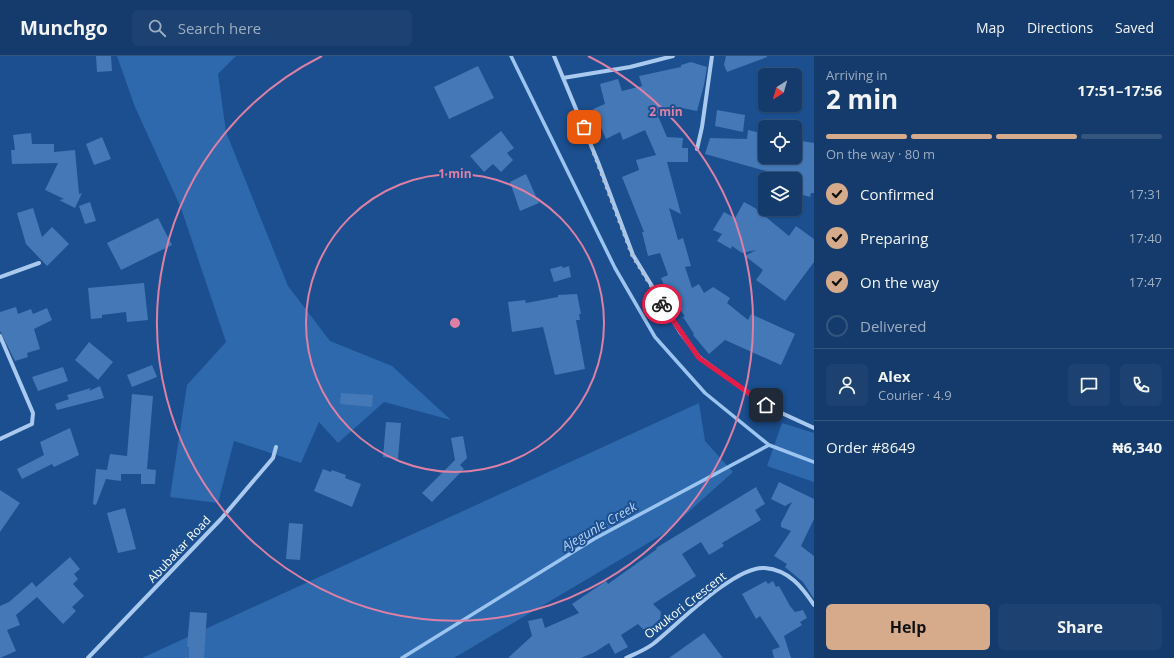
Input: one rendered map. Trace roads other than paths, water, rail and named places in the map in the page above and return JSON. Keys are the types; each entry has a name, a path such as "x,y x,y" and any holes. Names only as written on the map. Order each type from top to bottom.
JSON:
{"street":[{"path":"554,56 598,162 632,255 680,332 699,358 775,410 814,428"},
{"path":"563,78 630,67 673,56"},
{"path":"697,149 702,127 712,56"},
{"path":"0,276 39,263"},
{"path":"0,336 34,413 32,424 0,439"},
{"name":"Abubakar Road","path":"88,658 221,519 272,458 276,447"},
{"name":"Owukori Crescent","path":"626,658 652,645 688,612 725,585 746,573 764,568 780,572 793,578 802,587 814,605"}],"waterway":[{"path":"511,56 615,268 655,337 705,393 769,445"},
{"name":"Ajegunle Creek","path":"402,658 594,539 769,445 814,462"}]}
